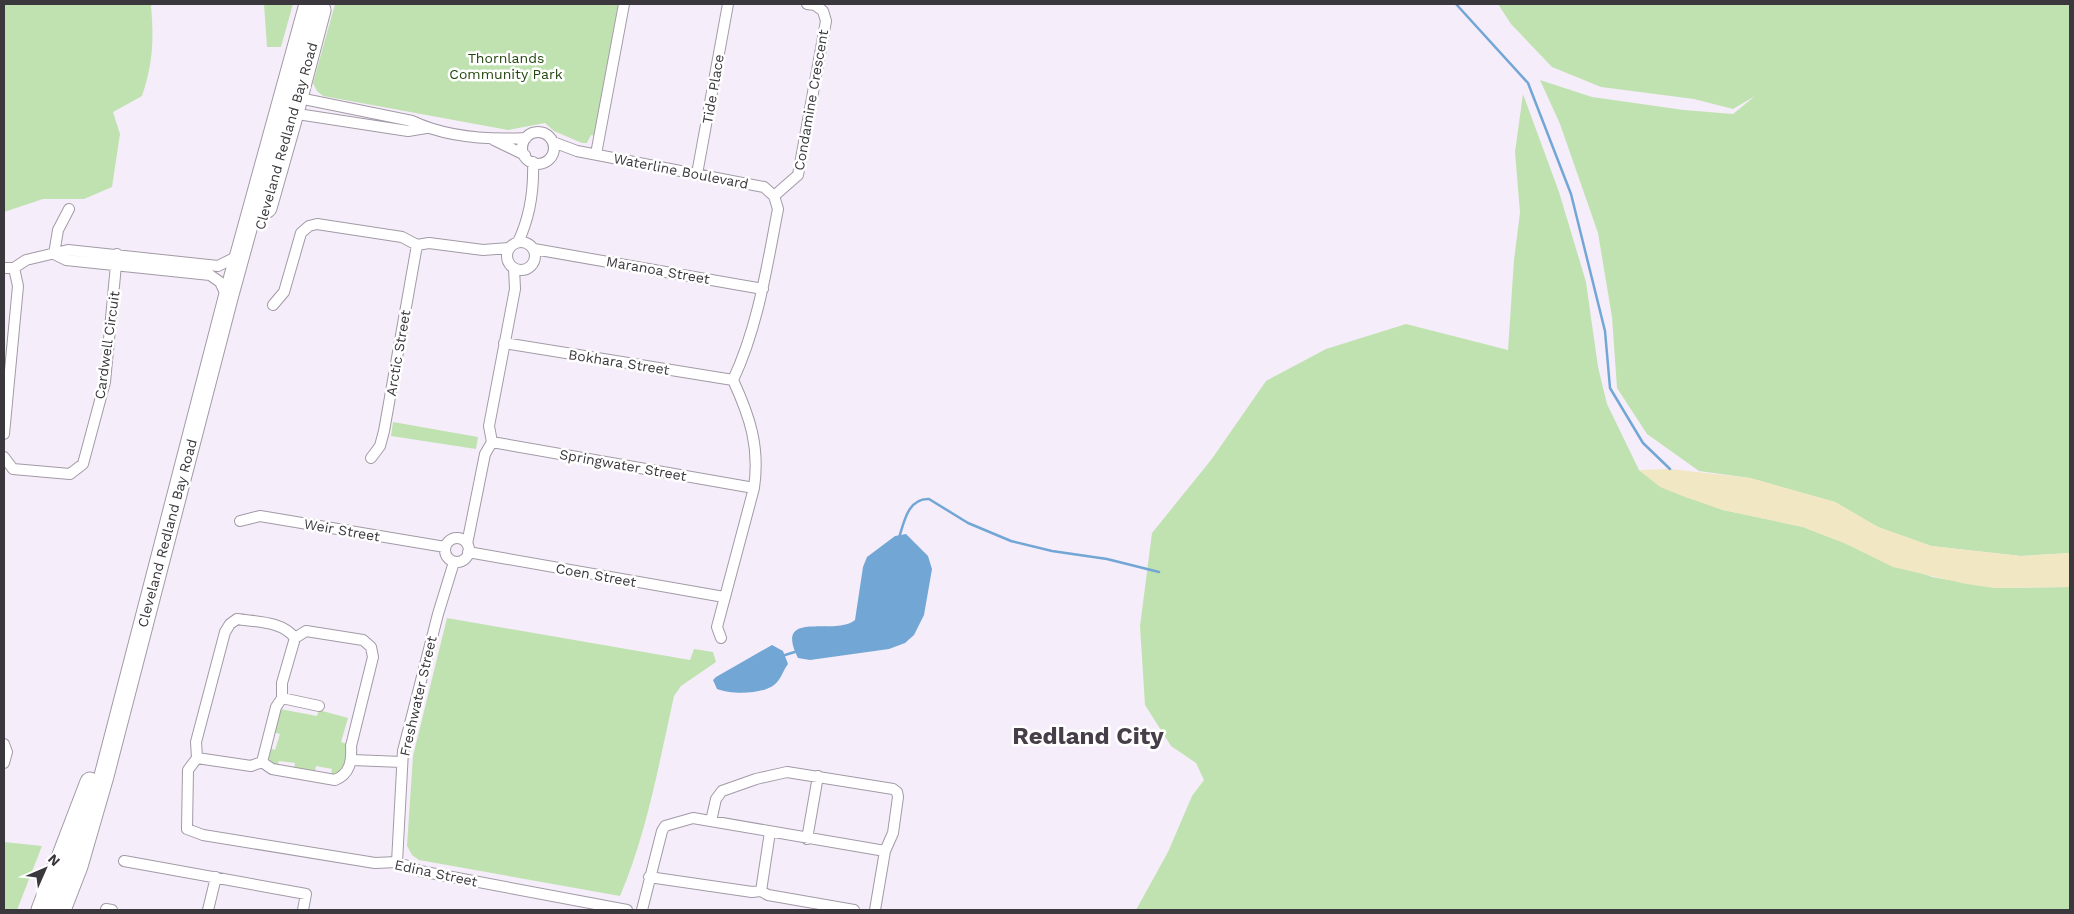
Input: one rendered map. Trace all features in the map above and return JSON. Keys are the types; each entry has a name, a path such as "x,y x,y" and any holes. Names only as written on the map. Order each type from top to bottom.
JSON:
{"highway":[{"name":"Cleveland Redland Bay Road","path":"214,352 235,303 273,189 309,4"},
{"name":"Cleveland Redland Bay Road","path":"61,910 78,866 104,776 118,714 240,254 322,4"},
{"name":"Cleveland Redland Bay Road","path":"40,910 118,714"}],"street":[{"path":"596,154 624,4"},
{"name":"Tide Place","path":"697,174 728,4"},
{"name":"Condamine Crescent","path":"774,196 798,175 826,21 823,11 815,5 808,4"},
{"path":"289,104 412,120 426,128"},
{"path":"273,305 284,292 300,233 309,226 317,224 402,237 417,246 429,243 483,250 508,248 518,242 527,225 534,182 544,162 553,154 553,142 547,134 538,132 526,138 494,140 426,128 408,131 289,104"},
{"path":"526,138 523,146 529,159 534,182"},
{"path":"494,140 529,159 544,162"},
{"name":"Waterline Boulevard","path":"553,142 577,151 764,187 774,196"},
{"name":"Waterline Boulevard","path":"553,154 577,151"},
{"path":"721,638 717,626 754,488 756,452 741,398 733,380 740,366 763,289 778,209 774,196"},
{"path":"54,254 58,230 69,209"},
{"path":"515,288 532,255 527,225"},
{"path":"518,242 532,255"},
{"name":"Arctic Street","path":"371,458 380,446 384,431 417,246"},
{"path":"507,260 508,248"},
{"path":"483,250 507,260 514,268 519,270 532,255"},
{"name":"Maranoa Street","path":"532,255 552,251 763,289"},
{"path":"4,434 18,286 9,268 26,260 54,254 66,260 117,260 218,266 231,261 240,254"},
{"path":"117,260 210,275 220,282 228,298"},
{"name":"Cardwell Circuit","path":"4,460 13,469 70,474 83,464 105,382 117,260"},
{"path":"471,518 445,547 446,554 454,562 465,559 471,518 476,505 485,454 492,442 489,426 515,288 514,268"},
{"name":"Bokhara Street","path":"504,343 733,380"},
{"name":"Springwater Street","path":"492,442 754,488"},
{"name":"Weir Street","path":"240,521 260,516 445,547"},
{"path":"453,539 460,539 468,548"},
{"name":"Coen Street","path":"468,548 724,597"},
{"name":"Freshwater Street","path":"397,862 402,762 438,614 454,562"},
{"path":"262,762 251,766 197,758 196,742 225,632 230,624 237,619 280,626 289,630 295,638"},
{"path":"306,631 363,640 371,647 373,657 352,746 352,760 343,777 335,780 272,769 262,762 276,707 282,698 282,683 295,638 306,631"},
{"path":"282,698 319,706"},
{"path":"4,744 6,752 4,763"},
{"name":"Edina Street","path":"197,758 188,770 186,829 203,835 375,863 397,862 420,871 627,910"},
{"path":"352,760 402,762"},
{"path":"711,821 716,799 722,792 756,779 787,772 893,789 897,792 893,833 885,851 875,910"},
{"path":"807,839 818,776"},
{"path":"642,910 649,877 665,826 693,818 885,851"},
{"path":"761,891 770,832"},
{"path":"124,861 306,894 303,910"},
{"path":"649,877 752,892 761,891 768,895 854,910"},
{"path":"208,910 216,878"}],"green space":[{"path":"4,4 154,4 151,6 152,41 150,62 142,96 113,112 120,134 112,187 84,199 43,199 4,212"},
{"path":"264,4 293,4 281,47 267,47"},
{"name":"Thornlands Community Park","path":"335,4 618,4 595,136 591,135 587,143 582,143 554,131 545,123 508,130 323,96 317,91 313,83"},
{"path":"1498,4 2070,4 2070,553 2021,556 1931,546 1878,527 1835,502 1750,478 1699,471 1647,434 1617,388 1612,317 1598,233 1560,124 1540,80 1592,97 1684,110 1733,114 1755,96 1733,109 1694,99 1601,87 1552,67 1511,24"},
{"path":"1523,94 1559,192 1586,282 1598,367 1607,404 1639,470 1660,486 1723,510 1803,527 1932,577 1996,588 2070,587 2070,910 1136,910 1168,852 1192,796 1204,780 1196,763 1171,746 1145,705 1140,626 1152,533 1211,460 1266,381 1326,349 1406,324 1508,350 1514,260 1520,213 1515,152"},
{"path":"393,422 478,437 476,449 391,436"},
{"path":"447,618 690,660 694,649 713,652 716,662 681,686 674,696 645,823 620,896 419,860 412,855 407,846 413,756"},
{"path":"280,709 317,716 319,710 348,718 341,742 347,744 343,768 336,774 331,775 332,769 316,766 315,772 308,769 294,769 295,763 279,761 277,766 270,762 269,748 275,750 280,734 273,732"},
{"path":"4,842 42,846 17,910 4,910"}],"sand":[{"path":"1670,469 1750,478 1835,502 1878,527 1931,546 2021,556 2070,553 2070,587 1995,588 1966,584 1893,567 1842,542 1803,527 1723,510 1685,497 1660,487 1639,470"}],"water":[{"path":"906,534 928,556 932,569 924,615 914,635 905,643 889,649 810,660 798,658 792,643 794,633 800,628 834,626 855,620 863,567 867,557 895,536"},
{"path":"772,645 783,651 788,664 773,686 758,691 740,693 717,689 713,680 716,677"}],"waterway":[{"path":"1456,4 1528,83 1571,194 1605,331 1610,388 1643,443 1670,469"},
{"path":"899,538 908,512 916,502 929,499 968,523 1011,541 1052,551 1107,559 1159,572"},
{"path":"785,655 798,651"}],"district":[{"name":"Redland City","path":"1088,736"}]}
